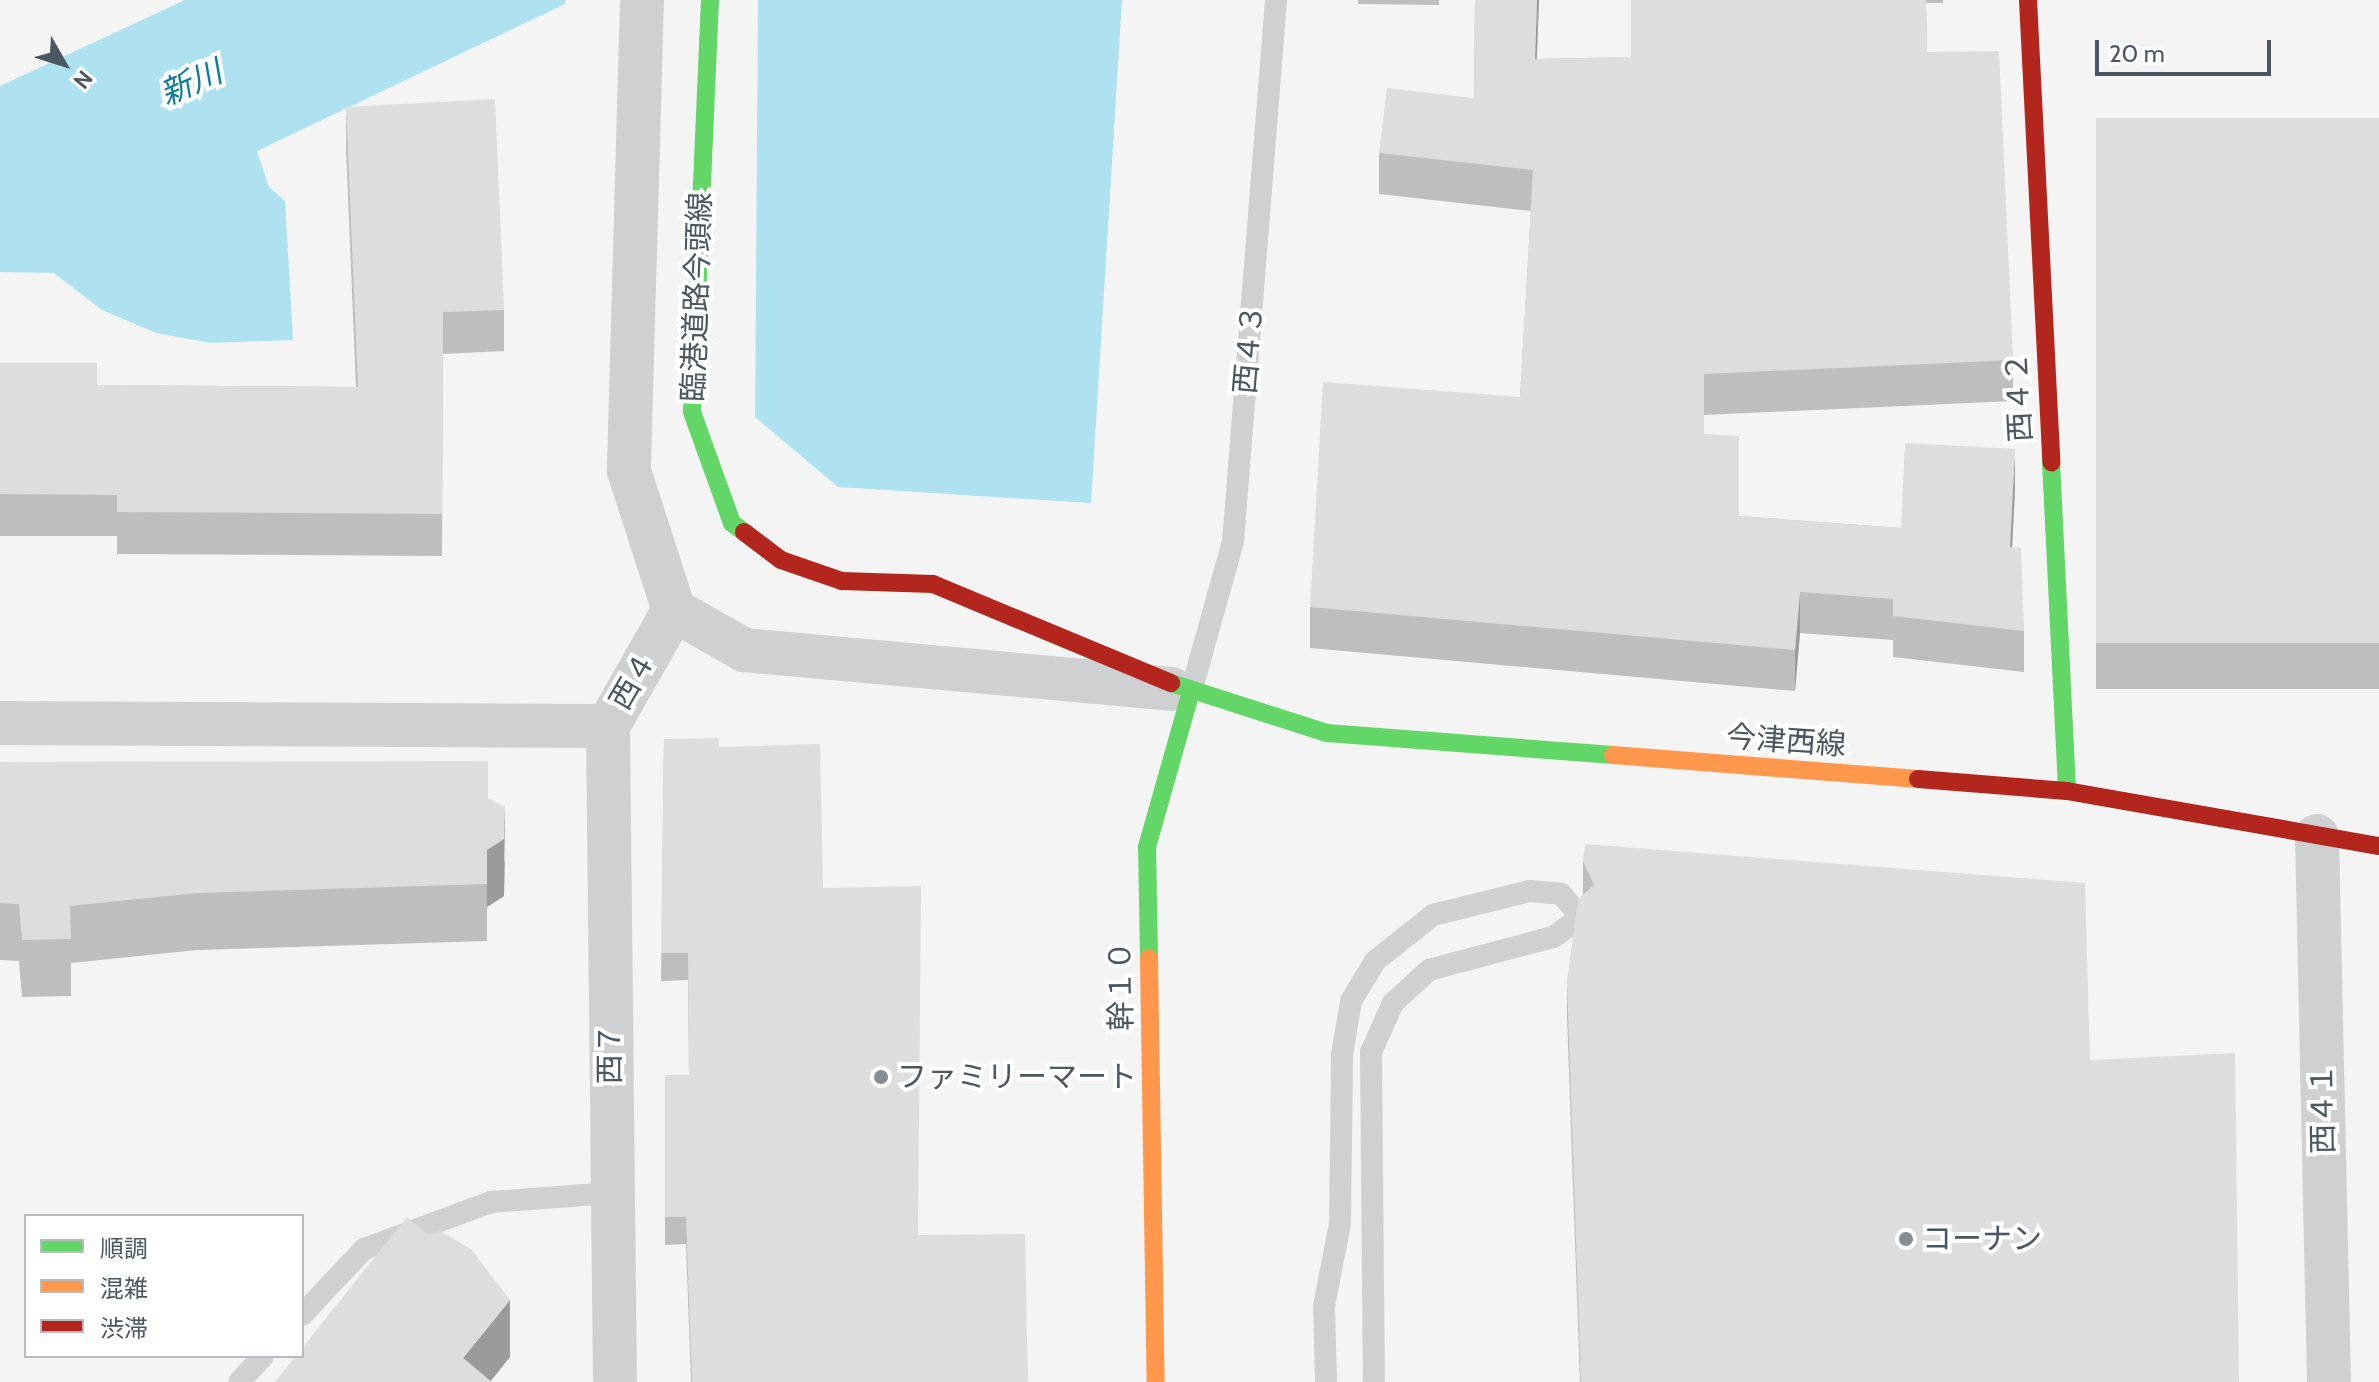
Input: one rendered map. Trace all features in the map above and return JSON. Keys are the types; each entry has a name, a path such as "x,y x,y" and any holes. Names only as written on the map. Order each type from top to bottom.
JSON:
{"street":[{"path":"642,0 629,471 674,610 744,650 1191,692"},
{"name":"臨港道路今頭線","path":"710,0 692,412 732,523 781,560 842,581 933,584 1191,692"},
{"name":"西４２","path":"2028,0 2067,791"},
{"name":"西４","path":"0,723 608,726 674,610"},
{"name":"今津西線","path":"1191,692 1327,733 2067,791 2379,846"},
{"name":"幹１０","path":"1156,1382 1147,847 1191,692"},
{"name":"西７","path":"608,726 615,1382"},
{"name":"西４１","path":"2317,836 2329,1382"}],"lane":[{"name":"西４３","path":"1191,692 1233,542 1276,0"},
{"path":"1326,1382 1324,1306 1340,1224 1342,1055 1351,1001 1375,961 1433,915 1529,891 1561,894 1581,917 1553,937 1429,970 1393,1003 1371,1052 1374,1382"},
{"path":"304,1313 364,1249 491,1202 611,1193"},
{"path":"239,1382 261,1358"}],"water":[{"name":"新川","path":"185,0 565,0 565,4 257,151 269,187 285,201 293,340 211,343 156,333 102,310 54,273 0,272 0,86"},
{"path":"758,0 1122,0 1091,503 838,487 755,417"}],"building":[{"path":"1475,0 1537,0 1535,59 1631,57 1631,0 1926,0 1927,52 1999,51 2013,360 1704,374 1704,434 1739,436 1739,516 1901,528 1905,443 2015,449 2010,547 2021,548 2024,631 1893,616 1893,599 1800,592 1795,650 1310,607 1323,382 1520,397 1533,170 1379,153 1387,88 1474,98"},
{"path":"495,99 504,310 443,312 442,514 117,512 117,495 0,494 0,363 97,363 97,385 358,387 346,107"},
{"path":"2096,118 2379,118 2379,643 2096,643"},
{"path":"719,738 719,747 820,744 823,888 921,886 918,1235 1025,1234 1028,1382 692,1382 686,1217 665,1217 665,1075 689,1075 688,953 661,953 664,739"},
{"path":"488,761 488,798 505,807 504,839 487,850 487,884 197,893 70,906 71,939 22,940 19,904 0,903 0,762"},
{"name":"コーナン","path":"1585,844 2085,883 2090,1060 2235,1053 2239,1382 1581,1382 1567,981 1578,899 1594,885 1583,861"},
{"path":"407,1217 427,1234 440,1231 471,1249 510,1300 463,1358 492,1382 275,1382 294,1358 304,1358 304,1346"}],"traffic: fast":[{"path":"710,0 692,412 732,523 744,532"},
{"path":"2051,462 2067,791"},
{"path":"1171,683 1327,733 1613,755"},
{"path":"1149,958 1147,847 1191,692"}],"traffic: slow":[{"path":"1613,755 1918,779"},
{"path":"1149,958 1156,1382"}],"traffic: jam":[{"path":"2028,0 2051,462"},
{"path":"744,532 781,560 842,581 933,584 1171,683"},
{"path":"1918,779 2067,791 2379,846"}],"place":[{"name":"ファミリーマート","path":"881,1077"},
{"name":"コーナン","path":"1906,1239"}]}
